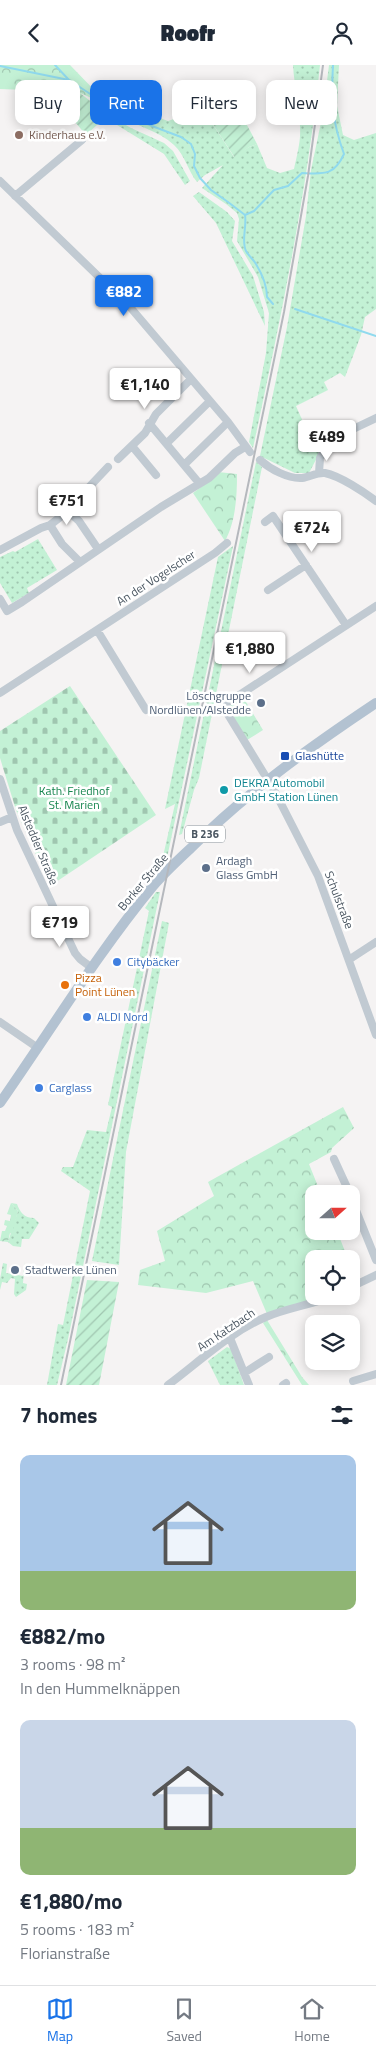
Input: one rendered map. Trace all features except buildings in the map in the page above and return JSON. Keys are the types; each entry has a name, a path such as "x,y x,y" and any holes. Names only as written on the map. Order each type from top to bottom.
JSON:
{"main road":[{"name":"Borker Straße","path":"0,1103 92,968 161,877 222,819 268,780 376,703"}],"street":[{"path":"15,196 82,140"},
{"path":"0,181 130,307 228,422 248,449 235,453 209,478 98,549 7,611 0,599"},
{"path":"118,459 145,433 149,423 156,414 190,379"},
{"path":"167,443 210,401"},
{"path":"319,473 320,458 330,439 376,418"},
{"path":"185,464 228,422"},
{"path":"149,423 199,483"},
{"path":"132,446 156,475"},
{"path":"260,460 280,472 295,477 303,478 319,473 329,475 376,501"},
{"path":"0,551 50,525 68,511 108,467"},
{"path":"68,511 79,521 98,549"},
{"path":"265,522 274,516 346,625 376,606"},
{"path":"50,525 62,544 80,562"},
{"name":"An der Vogelscher","path":"0,693 215,553 227,543"},
{"path":"268,590 306,565"},
{"name":"Schulstraße","path":"346,625 225,705 225,711 268,780 318,876 350,959 376,1035"},
{"path":"96,630 146,710"},
{"name":"Alstedder Straße","path":"0,779 12,817 75,953 92,968"},
{"path":"0,821 12,817"},
{"path":"350,959 376,942"},
{"path":"0,1022 38,1048"},
{"path":"334,1159 346,1185"},
{"path":"360,1220 376,1260"},
{"path":"360,1283 376,1275"},
{"name":"Am Katzbach","path":"168,1385 230,1339 266,1317 305,1305"},
{"path":"230,1339 249,1385"},
{"path":"244,1373 269,1357"},
{"path":"353,1381 376,1373"}],"green space":[{"path":"0,65 70,65 90,86 90,97 80,93 80,80 15,80 15,90 0,89"},
{"path":"293,65 320,65 318,80 295,80"},
{"path":"329,65 339,65 337,106 337,80 327,80"},
{"path":"80,93 90,101 90,125 97,125 86,135 78,125 80,125"},
{"path":"337,106 343,135 354,140 376,133 376,309 365,317 361,335 345,377 340,373 324,382 328,390 296,406 308,433 322,448 309,473 295,473 260,456 287,327 306,216 311,170 320,125 337,125"},
{"path":"162,119 168,121 172,120 172,125 213,125 234,157 257,144 267,168 280,173 294,169 300,125 312,125 283,305 253,448 249,442 266,353 269,313 258,277 237,241 239,219 237,213 202,188 223,165 197,182 181,153 174,145 161,135 139,125 162,125"},
{"path":"117,125 126,125 164,143 173,151 190,181 185,185 164,154"},
{"path":"213,125 247,125 257,144 249,147 235,158"},
{"path":"199,192 227,212 235,221 232,241 253,276 264,312 265,326 216,223 193,196"},
{"path":"256,462 262,467 199,778 182,834 179,835"},
{"path":"218,472 237,474 234,517 225,541 193,493"},
{"path":"38,539 57,570 27,588 29,593 12,603 0,583 0,557 13,551 15,552"},
{"path":"233,546 167,858 161,865 175,804 165,809 218,557"},
{"name":"Kath. Friedhof St. Marien","path":"70,686 156,815 50,886 16,810 0,758 0,731"},
{"path":"243,697 263,730 247,740 228,707"},
{"path":"156,892 160,892 68,1339 57,1385 47,1385 58,1324 63,1325 90,1191 61,1171 63,1167 73,1167 87,1130 106,1132 112,1107 108,1105 149,911 145,908"},
{"path":"162,921 169,923 126,1152 119,1265 92,1261"},
{"path":"343,1107 354,1128 332,1148 331,1152 309,1164 317,1185 305,1185 305,1240 341,1240 344,1250 305,1250 305,1302 267,1314 253,1281 206,1293 138,1285 140,1270 165,1261 157,1231 214,1196 208,1182"},
{"path":"11,1203 17,1204 23,1214 34,1218 39,1223 29,1239 22,1239 21,1247 13,1246 8,1242 18,1211"},
{"path":"11,1203 18,1211 12,1234 10,1233 8,1242 0,1241 2,1231 5,1231 7,1226 4,1225 5,1220 10,1221 11,1215 7,1214"},
{"path":"25,1261 23,1283 27,1284 26,1290 16,1297 14,1294 15,1279 11,1278 7,1283 2,1282 0,1290 3,1263 7,1264 6,1273 23,1276"},
{"path":"87,1280 119,1282 99,1385 66,1385"},
{"path":"267,1320 302,1377 309,1385 302,1385 263,1323"},
{"path":"227,1347 231,1349 244,1385 220,1385 208,1361"}],"waterway":[{"path":"55,65 69,80 104,103 152,126 181,137 191,144 195,154 194,166 200,178 211,190 245,215 254,211 274,190 288,186 302,173 316,174 327,172 332,170 340,161 344,154 333,110 333,65"},
{"path":"0,66 69,80"},
{"path":"245,215 245,247 260,272 265,284 267,297 273,304"},
{"path":"295,309 376,336"}],"railway":[{"path":"61,1385 284,312 308,176 323,65"}],"place":[{"name":"Kinderhaus e.V.","path":"19,135"},
{"name":"Löschgruppe Nordlünen/Alstedde","path":"261,703"},
{"name":"Glashütte","path":"285,756"},
{"name":"DEKRA Automobil GmbH Station Lünen","path":"224,790"},
{"name":"Ardagh Glass GmbH","path":"206,868"},
{"name":"Citybäcker","path":"117,962"},
{"name":"Pizza Point Lünen","path":"65,985"},
{"name":"ALDI Nord","path":"87,1017"},
{"name":"Carglass","path":"39,1088"},
{"name":"Stadtwerke Lünen","path":"15,1270"}]}
